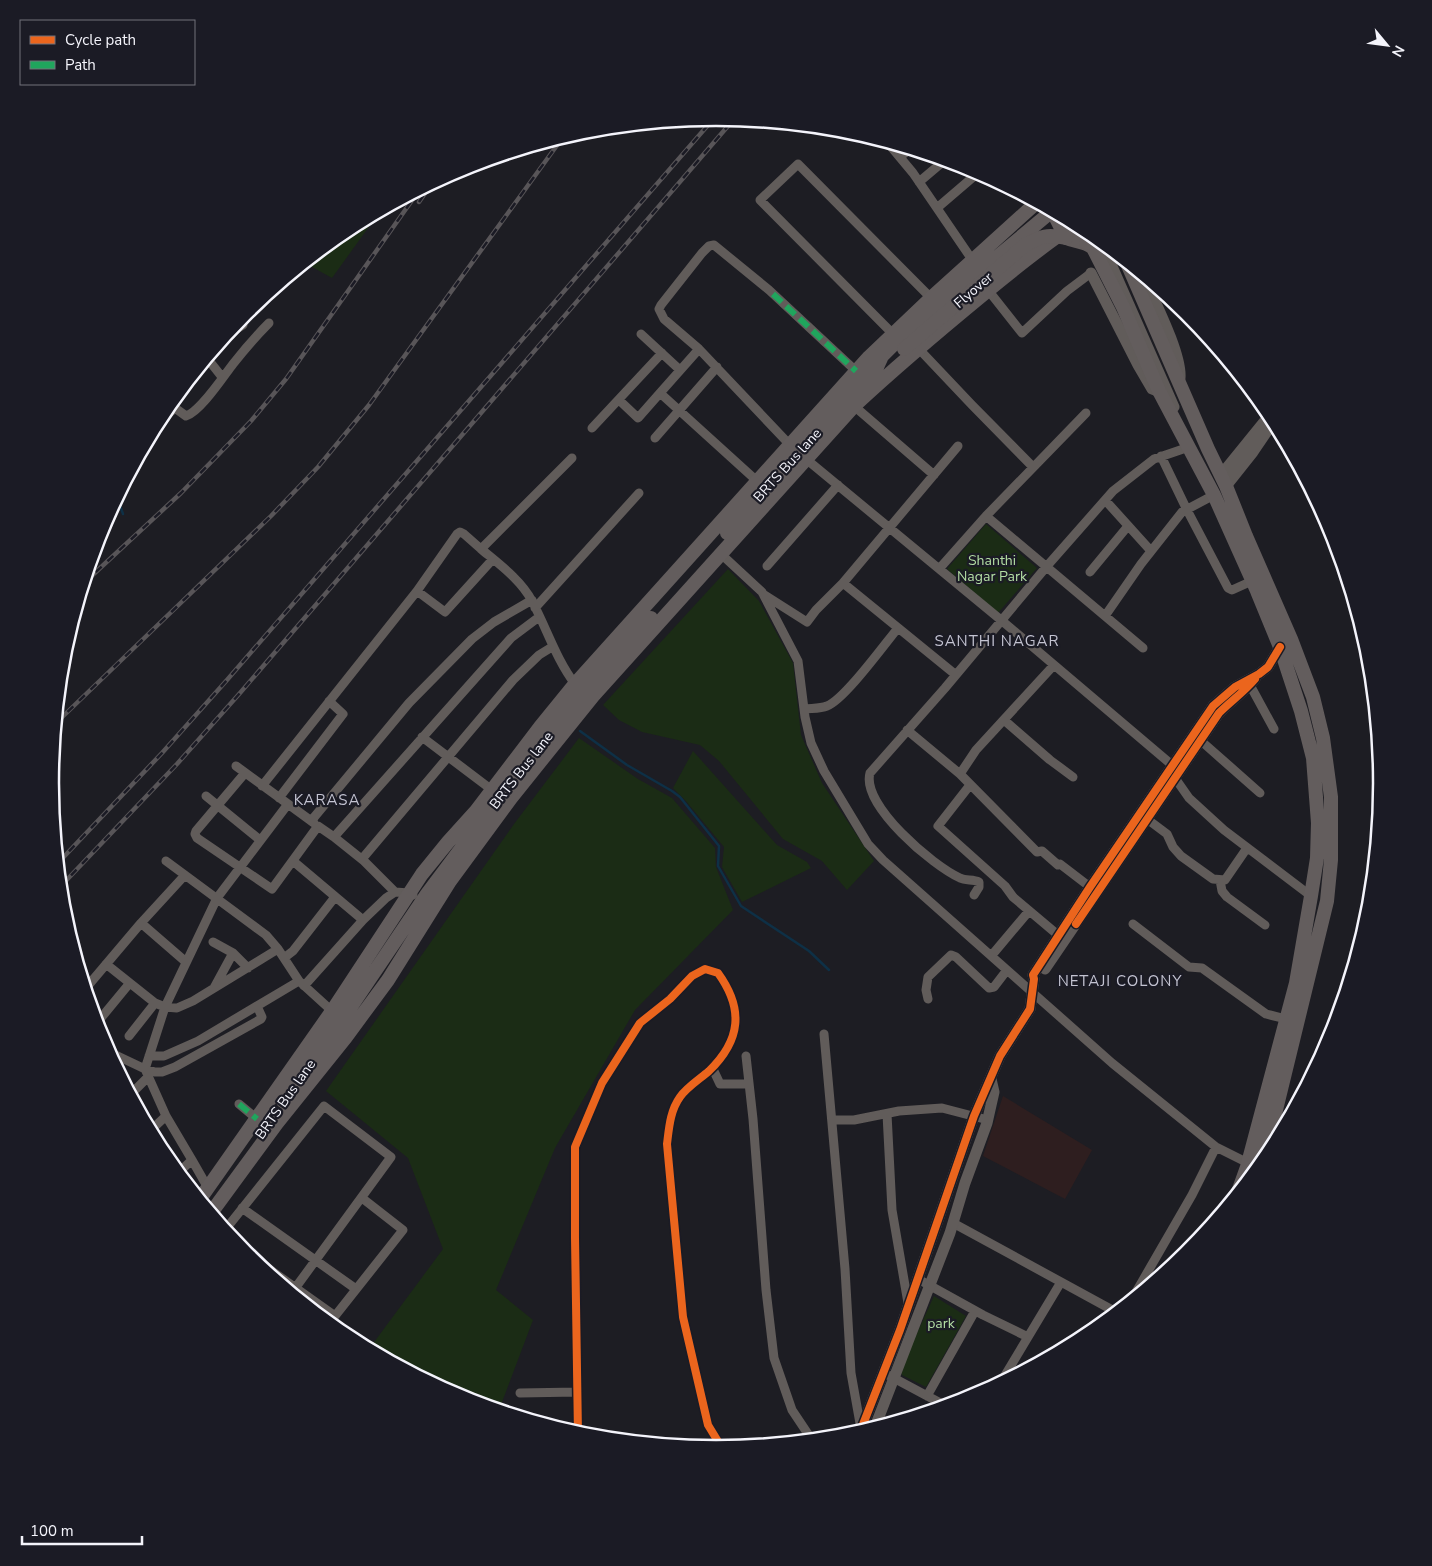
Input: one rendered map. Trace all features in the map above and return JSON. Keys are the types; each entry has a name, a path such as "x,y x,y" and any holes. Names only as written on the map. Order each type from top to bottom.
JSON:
{"main road":[{"path":"216,1208 277,1124 346,1037 388,980 428,905 450,881 511,798 593,696 854,406 903,343 931,298 1032,207"},
{"name":"Flyover","path":"882,362 1049,216"},
{"path":"204,1194 332,1011 402,893 476,811 575,684 856,372 988,290 1036,250 1067,228"},
{"name":"Flyover","path":"1067,228 1075,242 1084,239"},
{"name":"Flyover","path":"903,343 1025,245 1042,236 1067,228"},
{"path":"1092,245 1120,300 1159,391 1214,495 1252,581 1280,647 1313,758 1318,822 1317,858 1296,984 1286,1019 1255,1157"},
{"path":"1134,277 1208,449 1224,481 1313,697 1324,738 1331,798 1331,860 1327,901 1274,1118 1258,1153"},
{"name":"BRTS Bus lane","path":"211,1202 344,1017 428,905 452,861 523,766 582,694 821,426 882,362"}],"street":[{"path":"895,151 919,182 973,261"},
{"path":"900,157 904,154"},
{"path":"931,298 798,164 760,200 903,343 1033,467"},
{"path":"919,182 939,165"},
{"path":"937,208 972,178"},
{"path":"790,445 699,349 664,320 659,309 702,253 713,244 769,290 856,372"},
{"path":"974,895 979,886 978,882 962,879 925,855 895,828 877,803 869,786 868,777 872,770 1113,491 1154,459 1161,456 1191,452 1188,438 1108,256"},
{"path":"1118,263 1196,435 1208,449"},
{"path":"988,290 1022,333 1066,291 1091,273 1138,365 1152,389 1159,391"},
{"path":"1150,290 1170,335 1180,370 1179,381"},
{"path":"177,409 186,416 191,415 269,323"},
{"path":"641,334 680,370"},
{"path":"619,400 638,418 699,349"},
{"path":"592,428 662,353"},
{"path":"211,363 222,377"},
{"path":"655,438 717,367"},
{"path":"660,393 757,481"},
{"path":"854,406 934,475"},
{"path":"939,569 986,516 1086,413"},
{"path":"1224,481 1265,422"},
{"path":"1224,481 1253,452 1269,429"},
{"path":"721,554 762,592 807,622 816,610 843,583 958,446"},
{"path":"1161,456 1228,588 1232,590 1252,581"},
{"path":"481,549 572,458"},
{"path":"806,459 1002,620 1172,765 1175,778 1189,798 1247,848 1311,896"},
{"path":"767,566 838,485"},
{"path":"334,837 511,638 535,608 639,493"},
{"path":"1105,616 1151,551 1182,512 1214,495"},
{"path":"1105,500 1151,551"},
{"path":"986,516 1143,648"},
{"path":"1090,572 1128,526"},
{"path":"262,786 416,591 460,532 514,578 535,608 552,647 575,684"},
{"path":"416,591 445,612 493,559"},
{"path":"843,583 956,675"},
{"path":"762,592 798,661 804,709 811,743 824,771 868,844 883,860 1112,1063 1216,1147 1252,1162"},
{"path":"245,773 195,834 197,838 272,889 293,861 314,824 409,702 472,639 494,622 535,608"},
{"path":"804,709 827,706 838,698 856,680 898,628"},
{"path":"362,859 512,680 539,655 552,647"},
{"path":"865,1423 889,1375 923,1282 974,1116 1000,1056 1030,1008 1033,993 1033,975 1172,765 1218,701 1235,687 1268,667 1280,647"},
{"path":"960,774 976,750 1054,665"},
{"path":"1034,979 1041,976 1219,713 1230,701 1245,691 1259,674"},
{"path":"1250,685 1274,729"},
{"path":"279,798 343,714 328,701"},
{"path":"1004,720 1050,760 1073,777"},
{"path":"907,730 960,774 1037,852 1042,851 1058,865 1060,864 1090,887"},
{"path":"422,737 492,790"},
{"path":"1200,740 1260,793"},
{"path":"236,766 334,837 402,893 428,905"},
{"path":"970,786 938,826 1002,882 1013,897 1058,935"},
{"path":"206,796 260,840"},
{"path":"134,1088 148,1065 165,1008 217,898 288,804"},
{"path":"1147,819 1167,834 1173,847 1181,856 1213,879 1225,880 1247,848"},
{"path":"166,861 266,935 305,987 332,1011"},
{"path":"293,861 363,920"},
{"path":"90,983 185,875"},
{"path":"1220,880 1222,891 1227,897 1265,925"},
{"path":"148,1065 305,987 363,920 386,898 402,893"},
{"path":"284,958 293,951 335,897"},
{"path":"992,955 1029,911"},
{"path":"141,923 186,962"},
{"path":"1133,924 1190,967 1202,968 1266,1014 1286,1019"},
{"path":"213,942 233,953 248,968"},
{"path":"106,964 155,1003 165,1008 177,1008 214,989 278,950"},
{"path":"214,989 233,953"},
{"path":"928,999 926,990 928,977 951,955 956,957 989,988 994,987 1008,970"},
{"path":"578,1426 575,1147 602,1083 640,1023 670,999 692,976 705,970 718,973 726,983 733,998 736,1013 733,1038 723,1056 680,1096 670,1117 667,1144 684,1317 708,1425 717,1440"},
{"path":"102,1016 129,984"},
{"path":"129,1036 155,1003"},
{"path":"118,1055 162,1072 175,1067 261,1019 259,1010"},
{"path":"824,1034 846,1269 851,1373 860,1424"},
{"path":"746,1056 766,1290 774,1358 792,1410 808,1434"},
{"path":"148,1065 166,1116 192,1160 204,1194"},
{"path":"712,1067 720,1084 749,1084"},
{"path":"877,1420 908,1304 923,1282 953,1223 965,1183 988,1120 994,1092 991,1079"},
{"path":"239,1104 257,1118"},
{"path":"229,1224 324,1106 391,1157 296,1287"},
{"path":"832,1120 854,1120 899,1111 942,1108 988,1120"},
{"path":"887,1114 892,1210 908,1304"},
{"path":"155,1125 166,1116"},
{"path":"1141,1284 1188,1202 1216,1147"},
{"path":"184,1167 192,1160"},
{"path":"291,1284 335,1316 403,1230 362,1198"},
{"path":"242,1208 356,1289"},
{"path":"953,1223 1110,1309"},
{"path":"923,1282 1028,1337"},
{"path":"1007,1372 1061,1282"},
{"path":"928,1396 975,1310"},
{"path":"889,1375 937,1401"},
{"path":"520,1393 577,1392"}],"shaded area":[{"path":"1003,1096 1092,1150 1065,1199 983,1156"}],"green space":[{"path":"371,225 332,278 311,266"},
{"name":"Shanthi Nagar Park","path":"986,524 1037,568 998,613 947,569"},
{"path":"728,569 759,601 793,663 801,735 822,783 874,861 847,890 822,861 783,839 719,761 700,745 642,732 619,720 603,705"},
{"path":"579,738 638,779 672,798 715,848 716,867 733,910 635,1010 555,1148 496,1290 533,1320 501,1404 464,1390 425,1372 373,1343 443,1249 408,1158 326,1091 514,824"},
{"path":"693,751 777,845 807,862 811,868 742,902 722,867 724,847 673,788"},
{"name":"park","path":"934,1296 966,1316 926,1387 902,1375 901,1372"}],"waterway":[{"path":"120,506 123,514"},
{"path":"580,731 627,765 680,797 719,846 718,866 741,906 809,951 829,970"}],"railway":[{"path":"63,858 162,753 227,680 707,126"},
{"path":"66,881 177,764 240,693 728,126"},
{"path":"62,717 271,516 318,467 369,405 557,145"},
{"path":"419,202 424,194"},
{"path":"93,574 181,493 251,421 286,379 411,201"}],"marked path":[{"path":"773,294 856,371"},
{"path":"239,1104 257,1119"}],"cycle path":[{"path":"863,1423 900,1330 974,1116 1000,1056 1030,1009 1033,975 1090,887 1213,706 1235,687 1268,667 1280,647"},
{"path":"1076,924 1219,713 1255,679"},
{"path":"578,1426 575,1147 602,1083 640,1023 670,999 692,976 705,969 718,973 732,999 735,1012 733,1036 728,1048 720,1059 680,1097 674,1108 667,1144 683,1317 708,1425 717,1440"}],"district":[{"name":"SANTHI NAGAR","path":"997,641"},
{"name":"KARASA","path":"327,800"},
{"name":"NETAJI COLONY","path":"1120,981"}]}
